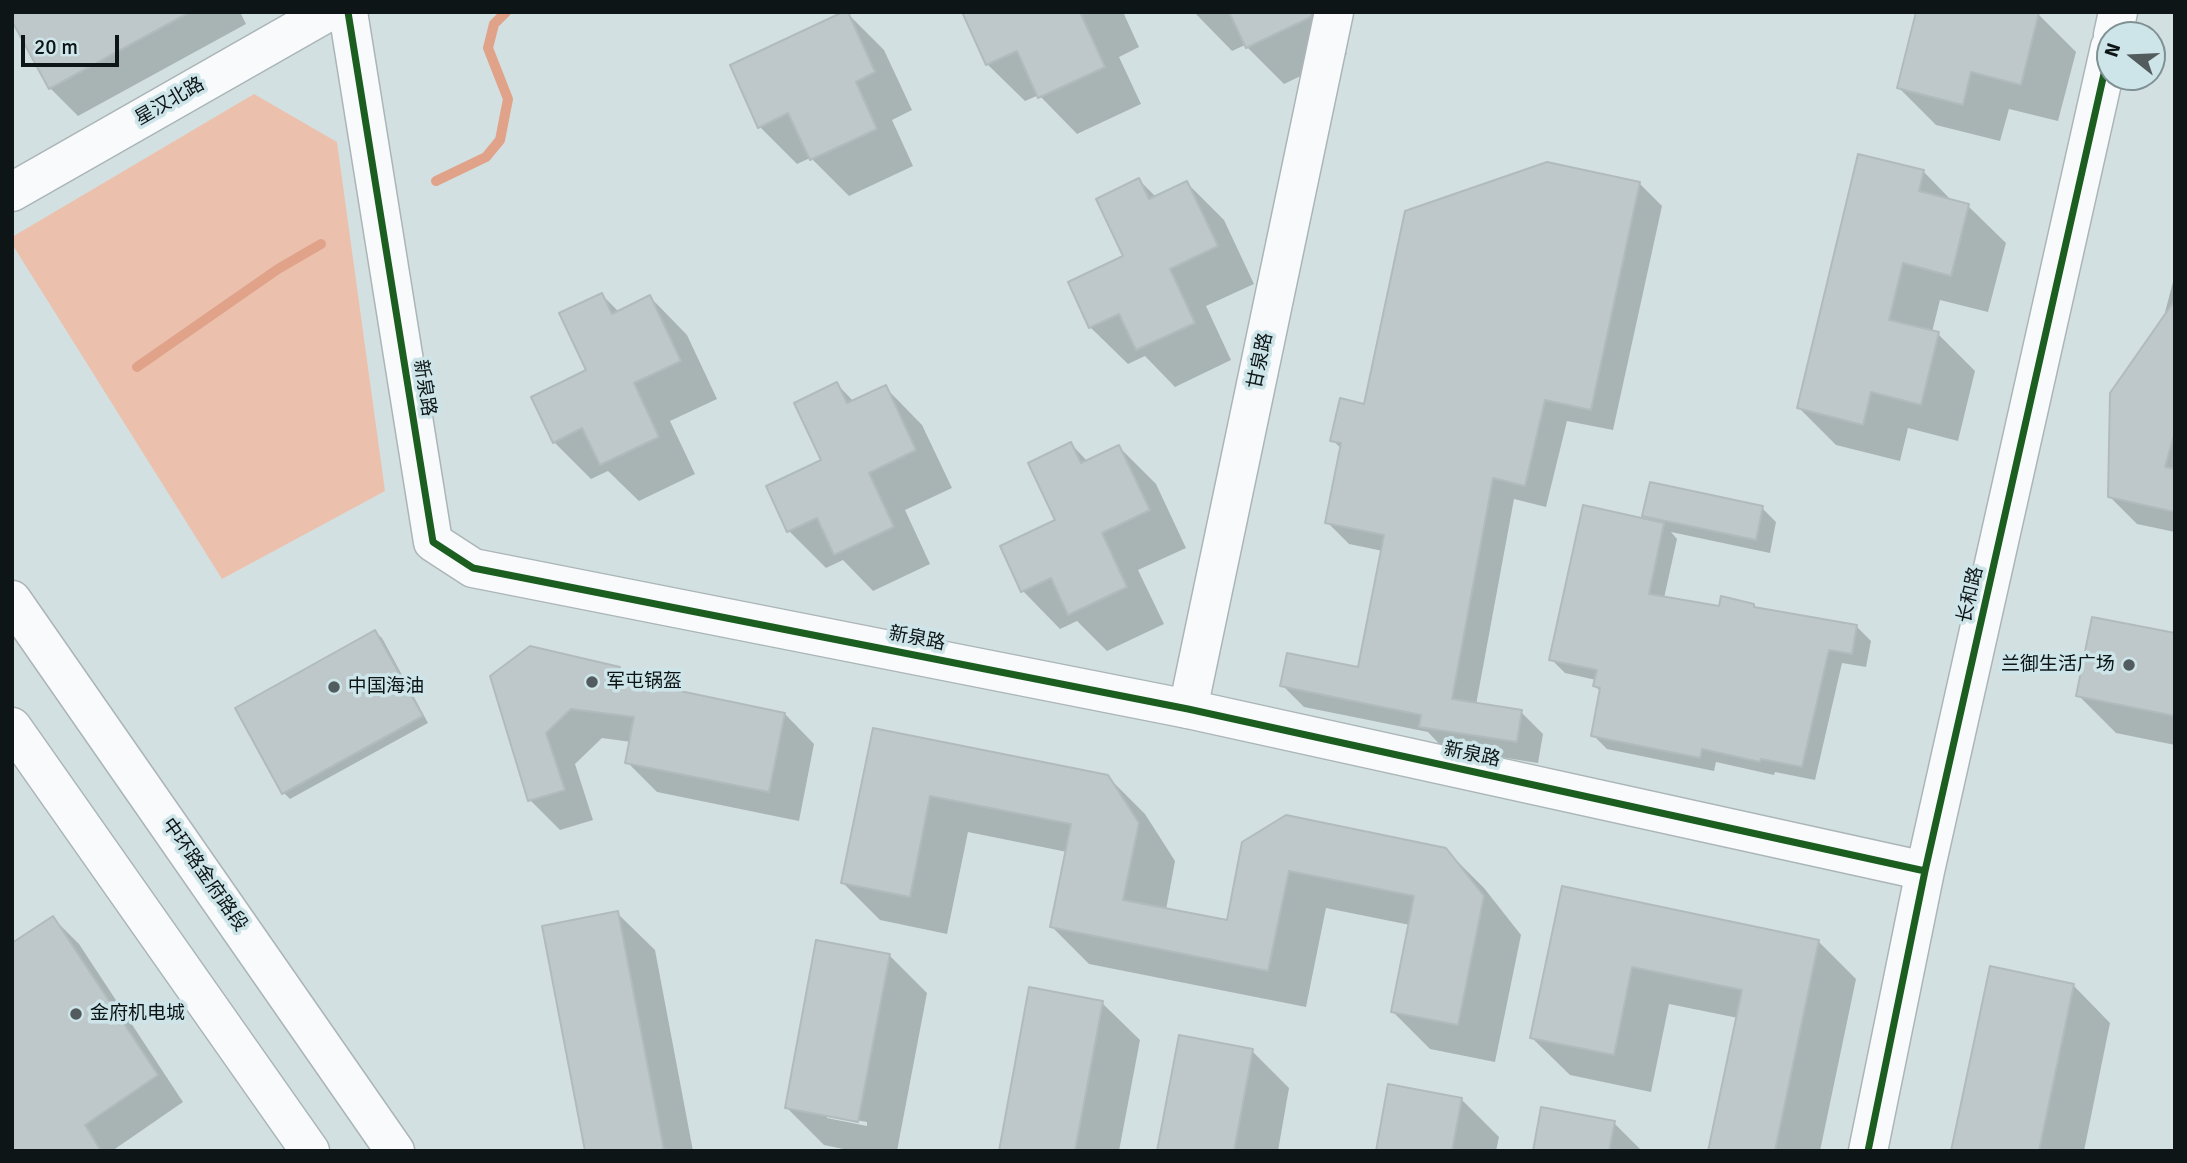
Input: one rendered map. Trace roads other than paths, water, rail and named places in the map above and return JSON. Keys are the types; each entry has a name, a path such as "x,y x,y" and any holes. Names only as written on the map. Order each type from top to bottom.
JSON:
{"street":[{"name":"星汉北路","path":"12,192 328,12"},
{"name":"新泉路","path":"348,12 433,542 472,568 1188,709 1925,871"},
{"name":"甘泉路","path":"1188,709 1334,12"},
{"name":"长和路","path":"1868,1151 1925,871 2100,91"},
{"name":"中环路金府路段","path":"12,600 395,1151"},
{"path":"12,727 310,1151"}],"waterway":[{"path":"436,181 486,157 500,140 508,99 488,48 494,24 506,12"},
{"path":"137,367 278,269 321,244"}],"place":[{"name":"兰御生活广场","path":"2129,665"},
{"name":"军屯锅盔","path":"592,682"},
{"name":"中国海油","path":"334,687"},
{"name":"金府机电城","path":"76,1014"}]}
